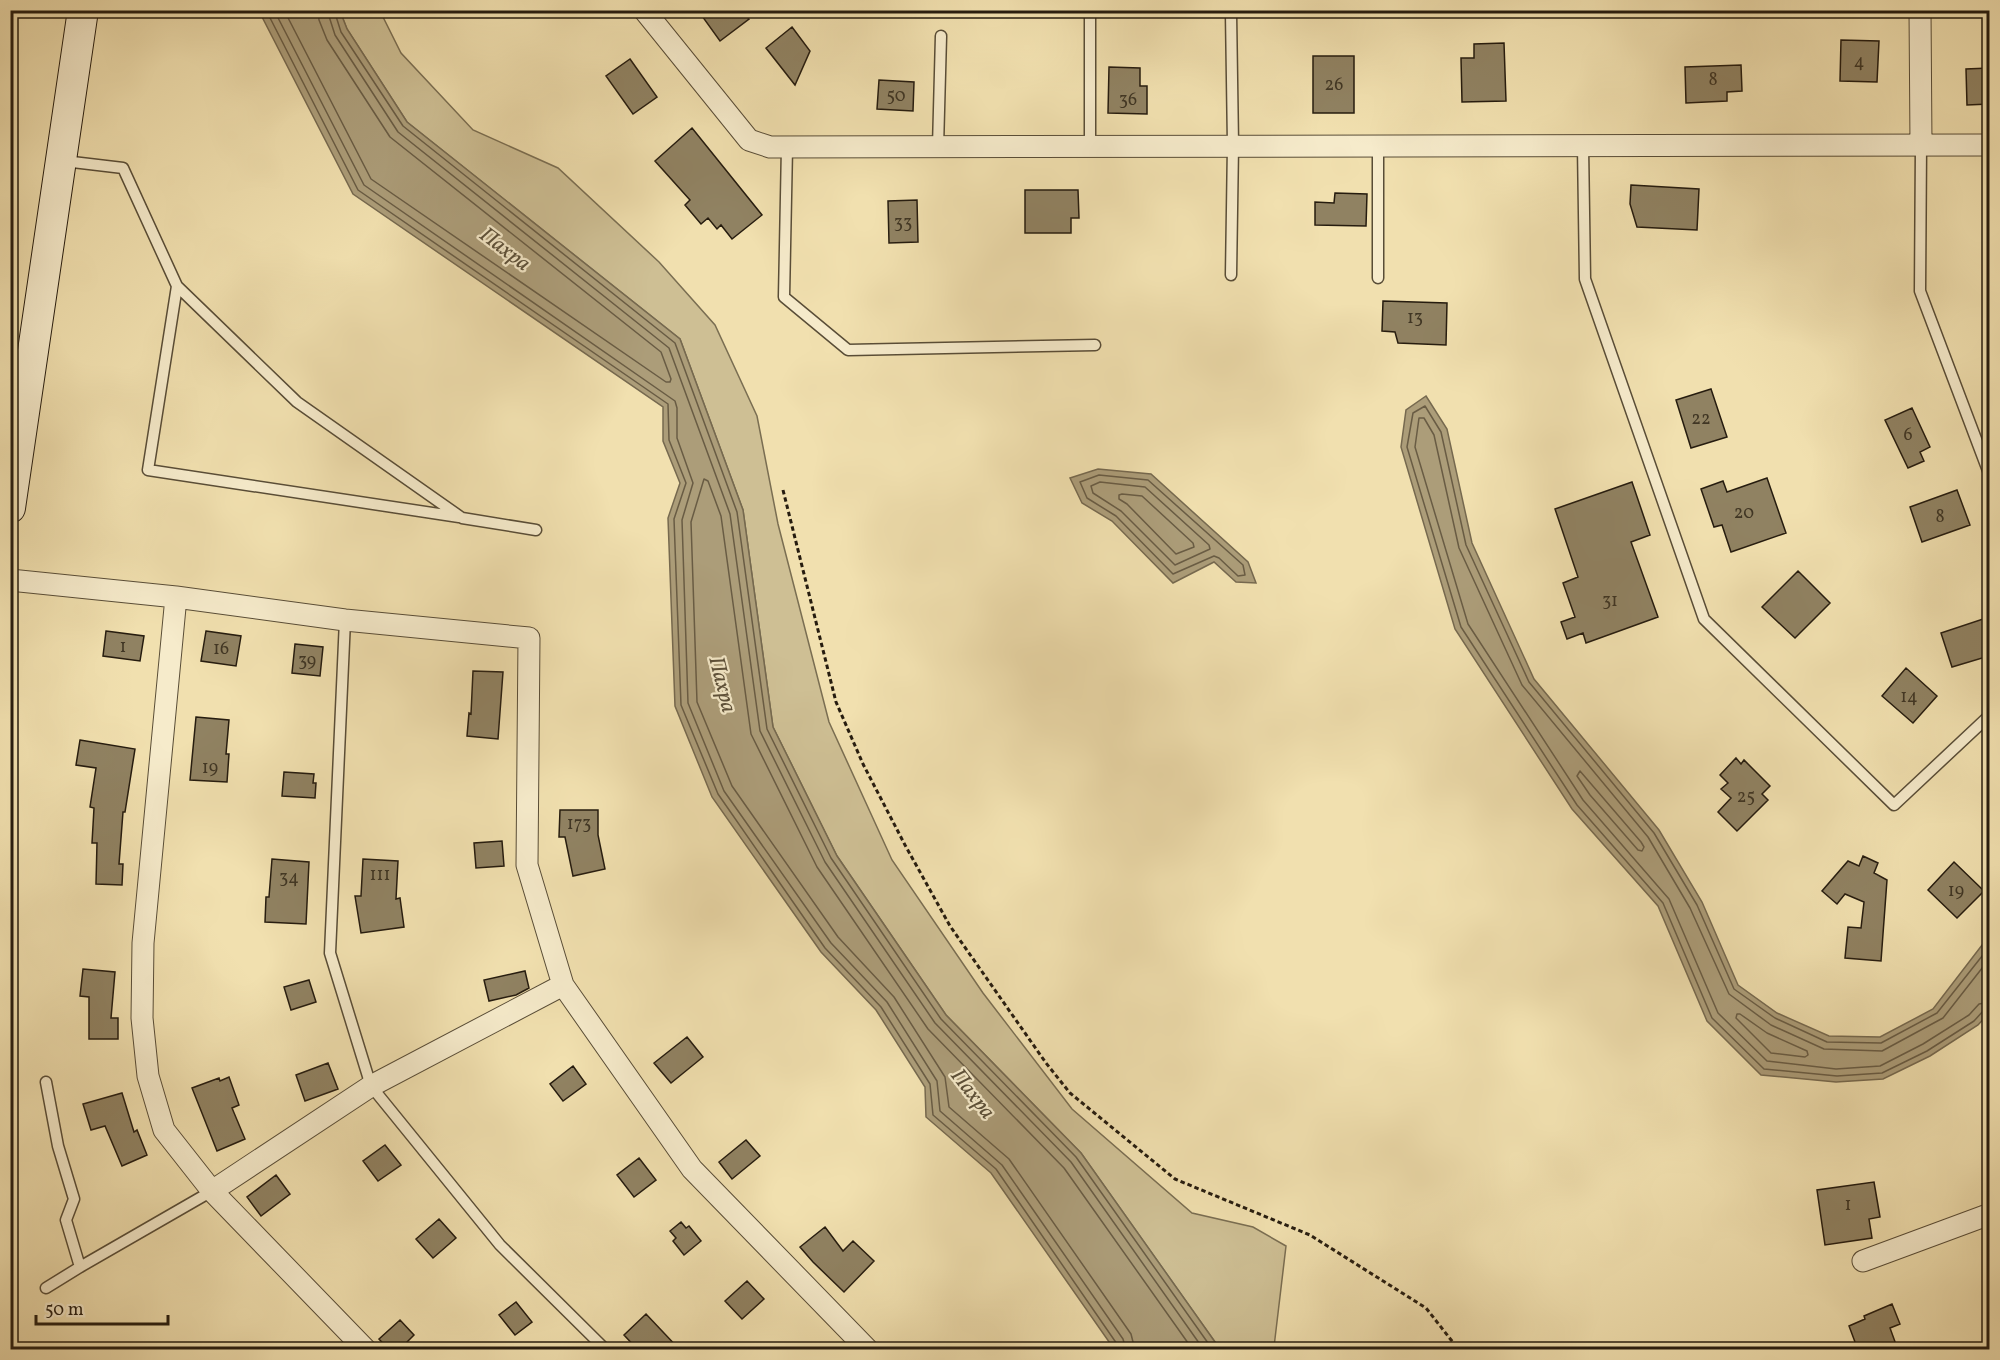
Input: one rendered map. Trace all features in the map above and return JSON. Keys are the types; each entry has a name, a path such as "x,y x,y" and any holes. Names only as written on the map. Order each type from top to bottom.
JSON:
{"main road":[{"path":"10,508 83,10"}],"street":[{"path":"644,10 749,140 770,147 1989,145"},
{"path":"1920,10 1921,145"},
{"path":"10,580 176,597 345,620 529,638 527,866 563,985 692,1169 868,1350"},
{"path":"176,597 143,943 142,1018 148,1076 164,1130 212,1191 366,1350"},
{"path":"212,1191 370,1086 563,985"},
{"path":"1863,1261 1989,1214"}],"lane":[{"path":"1231,13 1233,145 1231,275"},
{"path":"1090,18 1090,147"},
{"path":"938,147 941,36"},
{"path":"1378,145 1378,278"},
{"path":"1921,145 1920,291 1989,476"},
{"path":"1584,146 1585,279 1704,619 1894,805 1989,715"},
{"path":"787,147 784,297 848,350 1095,345"},
{"path":"61,161 123,168 177,286 297,402 462,518"},
{"path":"177,286 148,470 536,530"},
{"path":"345,620 330,953 370,1086 500,1245 606,1350"},
{"path":"46,1082 58,1146 74,1199 66,1220 80,1267"},
{"path":"46,1288 212,1191"}],"path":[{"path":"783,490 836,702 863,764 951,926 1046,1063 1070,1093 1175,1179 1310,1236 1426,1308 1459,1350"}],"shaded area":[{"path":"340,11 380,11 401,53 473,130 558,168 659,262 715,325 757,416 778,524 829,722 892,860 983,993 1072,1109 1192,1213 1253,1227 1286,1246 1275,1349 1220,1349 1081,1153 946,1015 837,856 773,727 743,510 680,339 407,122 347,29"}],"water":[{"name":"Пахра","path":"259,11 340,11 347,29 407,122 680,339 743,510 773,727 837,856 946,1015 1081,1153 1220,1349 1114,1349 991,1173 926,1117 925,1087 876,1010 821,952 712,797 675,706 668,518 680,483 663,441 663,407 353,194"},
{"path":"1426,396 1447,429 1472,543 1534,679 1659,830 1702,902 1738,985 1777,1013 1829,1036 1880,1037 1933,1009 1989,936 1989,1013 1978,1025 1930,1056 1883,1079 1836,1082 1761,1075 1707,1021 1658,906 1572,809 1455,629 1401,447 1406,410"},
{"path":"1098,469 1151,474 1248,562 1256,583 1236,582 1214,562 1173,583 1112,521 1082,503 1070,478"}],"building":[{"path":"710,10 742,10 749,19 720,41 702,16"},
{"path":"792,27 810,51 795,85 766,48"},
{"path":"1841,40 1879,41 1877,82 1840,81"},
{"path":"1504,43 1506,101 1462,102 1461,58 1474,58 1474,44"},
{"path":"1313,56 1354,56 1354,113 1313,113"},
{"path":"630,59 657,97 633,114 606,76"},
{"path":"1741,65 1742,91 1727,92 1727,101 1686,103 1685,67"},
{"path":"1109,67 1140,68 1140,86 1147,86 1147,114 1108,113"},
{"path":"1989,68 1989,104 1967,105 1966,69"},
{"path":"879,80 914,82 913,111 877,109"},
{"path":"692,128 762,215 732,239 721,225 717,229 708,218 701,224 685,205 690,200 655,161"},
{"path":"1631,185 1699,189 1697,230 1637,227 1630,204"},
{"path":"1025,190 1078,190 1079,218 1071,218 1071,233 1025,233"},
{"path":"1335,193 1367,194 1366,226 1315,225 1315,202 1334,203"},
{"path":"917,200 918,242 889,243 888,201"},
{"path":"1383,301 1447,303 1446,345 1398,343 1395,332 1382,331"},
{"path":"1711,389 1727,437 1691,448 1676,400"},
{"path":"1912,408 1930,447 1920,452 1924,461 1908,468 1885,420"},
{"path":"1767,478 1786,533 1731,552 1722,525 1714,527 1701,489 1723,481 1727,492"},
{"path":"1632,482 1650,535 1631,542 1658,617 1586,643 1583,633 1567,639 1561,622 1575,617 1563,583 1578,577 1555,509"},
{"path":"1957,490 1970,525 1922,542 1910,507"},
{"path":"1798,571 1830,603 1795,638 1762,607"},
{"path":"1989,617 1989,656 1952,667 1941,633"},
{"path":"106,631 144,636 140,661 103,656"},
{"path":"206,631 241,636 236,666 201,661"},
{"path":"295,644 323,647 320,676 292,673"},
{"path":"1906,668 1937,696 1913,723 1882,696"},
{"path":"473,671 503,672 498,739 467,736 469,713 471,714"},
{"path":"196,717 229,720 226,754 229,754 227,782 190,780"},
{"path":"80,740 135,749 125,812 123,812 119,864 123,864 122,885 96,884 97,843 92,843 94,808 90,807 96,768 76,765"},
{"path":"1736,758 1741,764 1744,760 1770,786 1762,794 1768,800 1737,831 1718,812 1731,798 1721,789 1728,783 1720,775"},
{"path":"284,772 314,774 315,798 282,796"},
{"path":"560,810 598,810 598,835 605,869 573,876 565,837 559,837"},
{"path":"502,841 504,866 476,868 474,843"},
{"path":"1863,856 1878,863 1874,873 1887,880 1881,961 1845,958 1848,927 1861,928 1864,902 1845,894 1837,904 1822,891 1848,861 1859,866"},
{"path":"272,859 309,862 306,924 265,922"},
{"path":"363,859 398,861 396,899 400,898 404,927 361,933 355,896 361,896"},
{"path":"1954,862 1984,891 1957,918 1928,890"},
{"path":"83,969 115,972 111,1018 118,1018 118,1039 89,1039 89,997 80,996"},
{"path":"525,971 529,988 516,995 489,1001 484,980"},
{"path":"309,980 316,1002 291,1010 284,987"},
{"path":"687,1037 703,1057 671,1083 654,1063"},
{"path":"328,1063 338,1089 305,1101 296,1075"},
{"path":"573,1066 586,1084 563,1101 550,1084"},
{"path":"229,1077 239,1105 232,1108 245,1139 217,1151 192,1088 219,1078 220,1081"},
{"path":"122,1093 134,1132 137,1130 147,1155 122,1166 105,1126 91,1130 83,1104"},
{"path":"746,1140 760,1156 732,1179 719,1162"},
{"path":"385,1145 401,1165 378,1181 363,1161"},
{"path":"639,1158 656,1180 634,1197 617,1175"},
{"path":"276,1175 290,1194 261,1216 247,1197"},
{"path":"1874,1182 1880,1217 1869,1219 1872,1238 1825,1245 1817,1190"},
{"path":"439,1219 456,1238 433,1258 416,1239"},
{"path":"681,1222 686,1228 689,1226 701,1241 684,1255 673,1241 676,1238 670,1231"},
{"path":"825,1227 843,1251 853,1241 874,1261 844,1292 800,1247"},
{"path":"747,1281 764,1299 742,1319 725,1301"},
{"path":"516,1302 532,1322 515,1335 499,1315"},
{"path":"1892,1304 1900,1324 1890,1328 1898,1350 1858,1350 1849,1326 1865,1319 1864,1316"},
{"path":"646,1314 680,1350 638,1350 624,1335"},
{"path":"400,1320 414,1335 399,1350 389,1350 379,1339"}]}
